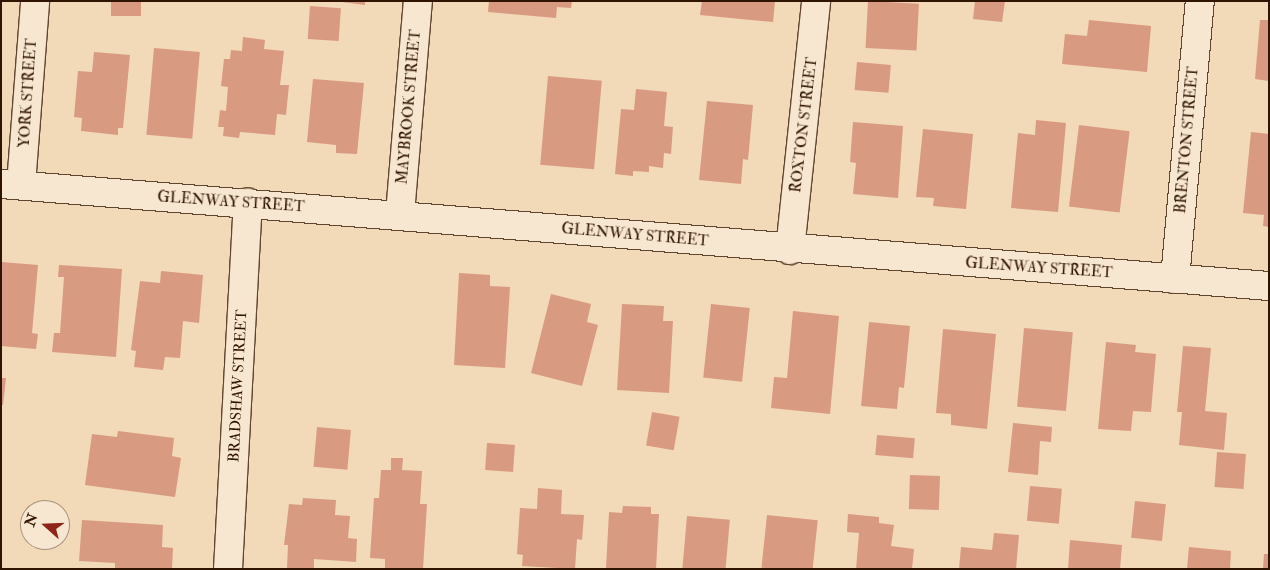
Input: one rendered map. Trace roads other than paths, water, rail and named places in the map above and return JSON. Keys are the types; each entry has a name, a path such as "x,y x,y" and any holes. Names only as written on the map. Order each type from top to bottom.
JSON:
{"street":[{"name":"YORK STREET","path":"11,185 36,1"},
{"name":"MAYBROOK STREET","path":"400,214 418,1"},
{"name":"ROXTON STREET","path":"790,250 816,1"},
{"name":"BRENTON STREET","path":"1175,279 1200,1"},
{"name":"GLENWAY STREET","path":"11,185 400,214 790,250 1269,286"},
{"name":"BRADSHAW STREET","path":"228,569 248,203"}]}
